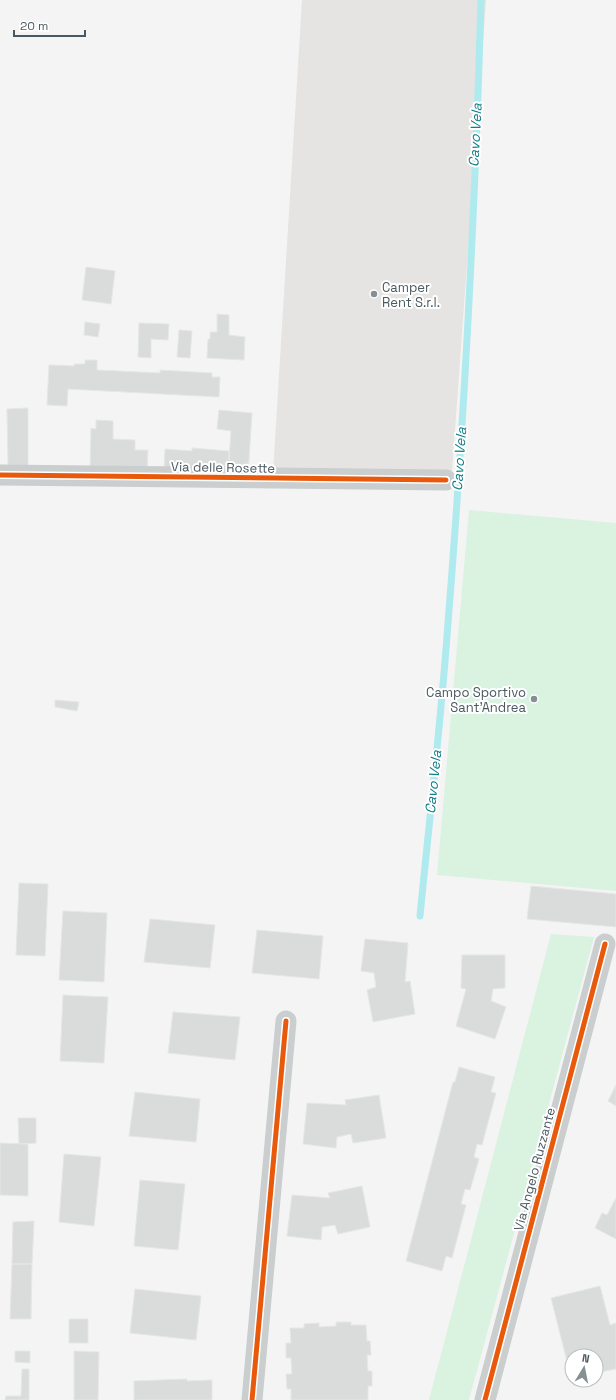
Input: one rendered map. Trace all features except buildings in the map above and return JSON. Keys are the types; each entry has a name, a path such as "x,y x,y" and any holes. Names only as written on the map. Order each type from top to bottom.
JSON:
{"street":[{"name":"Via delle Rosette","path":"0,475 446,480"},
{"name":"Via Angelo Ruzzante","path":"485,1400 605,944"},
{"path":"252,1400 286,1021"}],"shaded area":[{"name":"Camper Rent S.r.l.","path":"302,0 486,0 452,472 273,473"}],"green space":[{"name":"Campo Sportivo Sant'Andrea","path":"469,510 616,523 616,891 437,875"},
{"path":"551,934 594,937 469,1400 429,1400"}],"waterway":[{"name":"Cavo Vela","path":"420,916 438,741 459,477 476,159 481,0"}],"cycle path":[{"path":"0,475 446,480"},
{"path":"485,1400 605,944"},
{"path":"252,1400 286,1021"}],"place":[{"name":"Camper Rent S.r.l.","path":"374,294"},
{"name":"Campo Sportivo Sant'Andrea","path":"534,699"}]}
